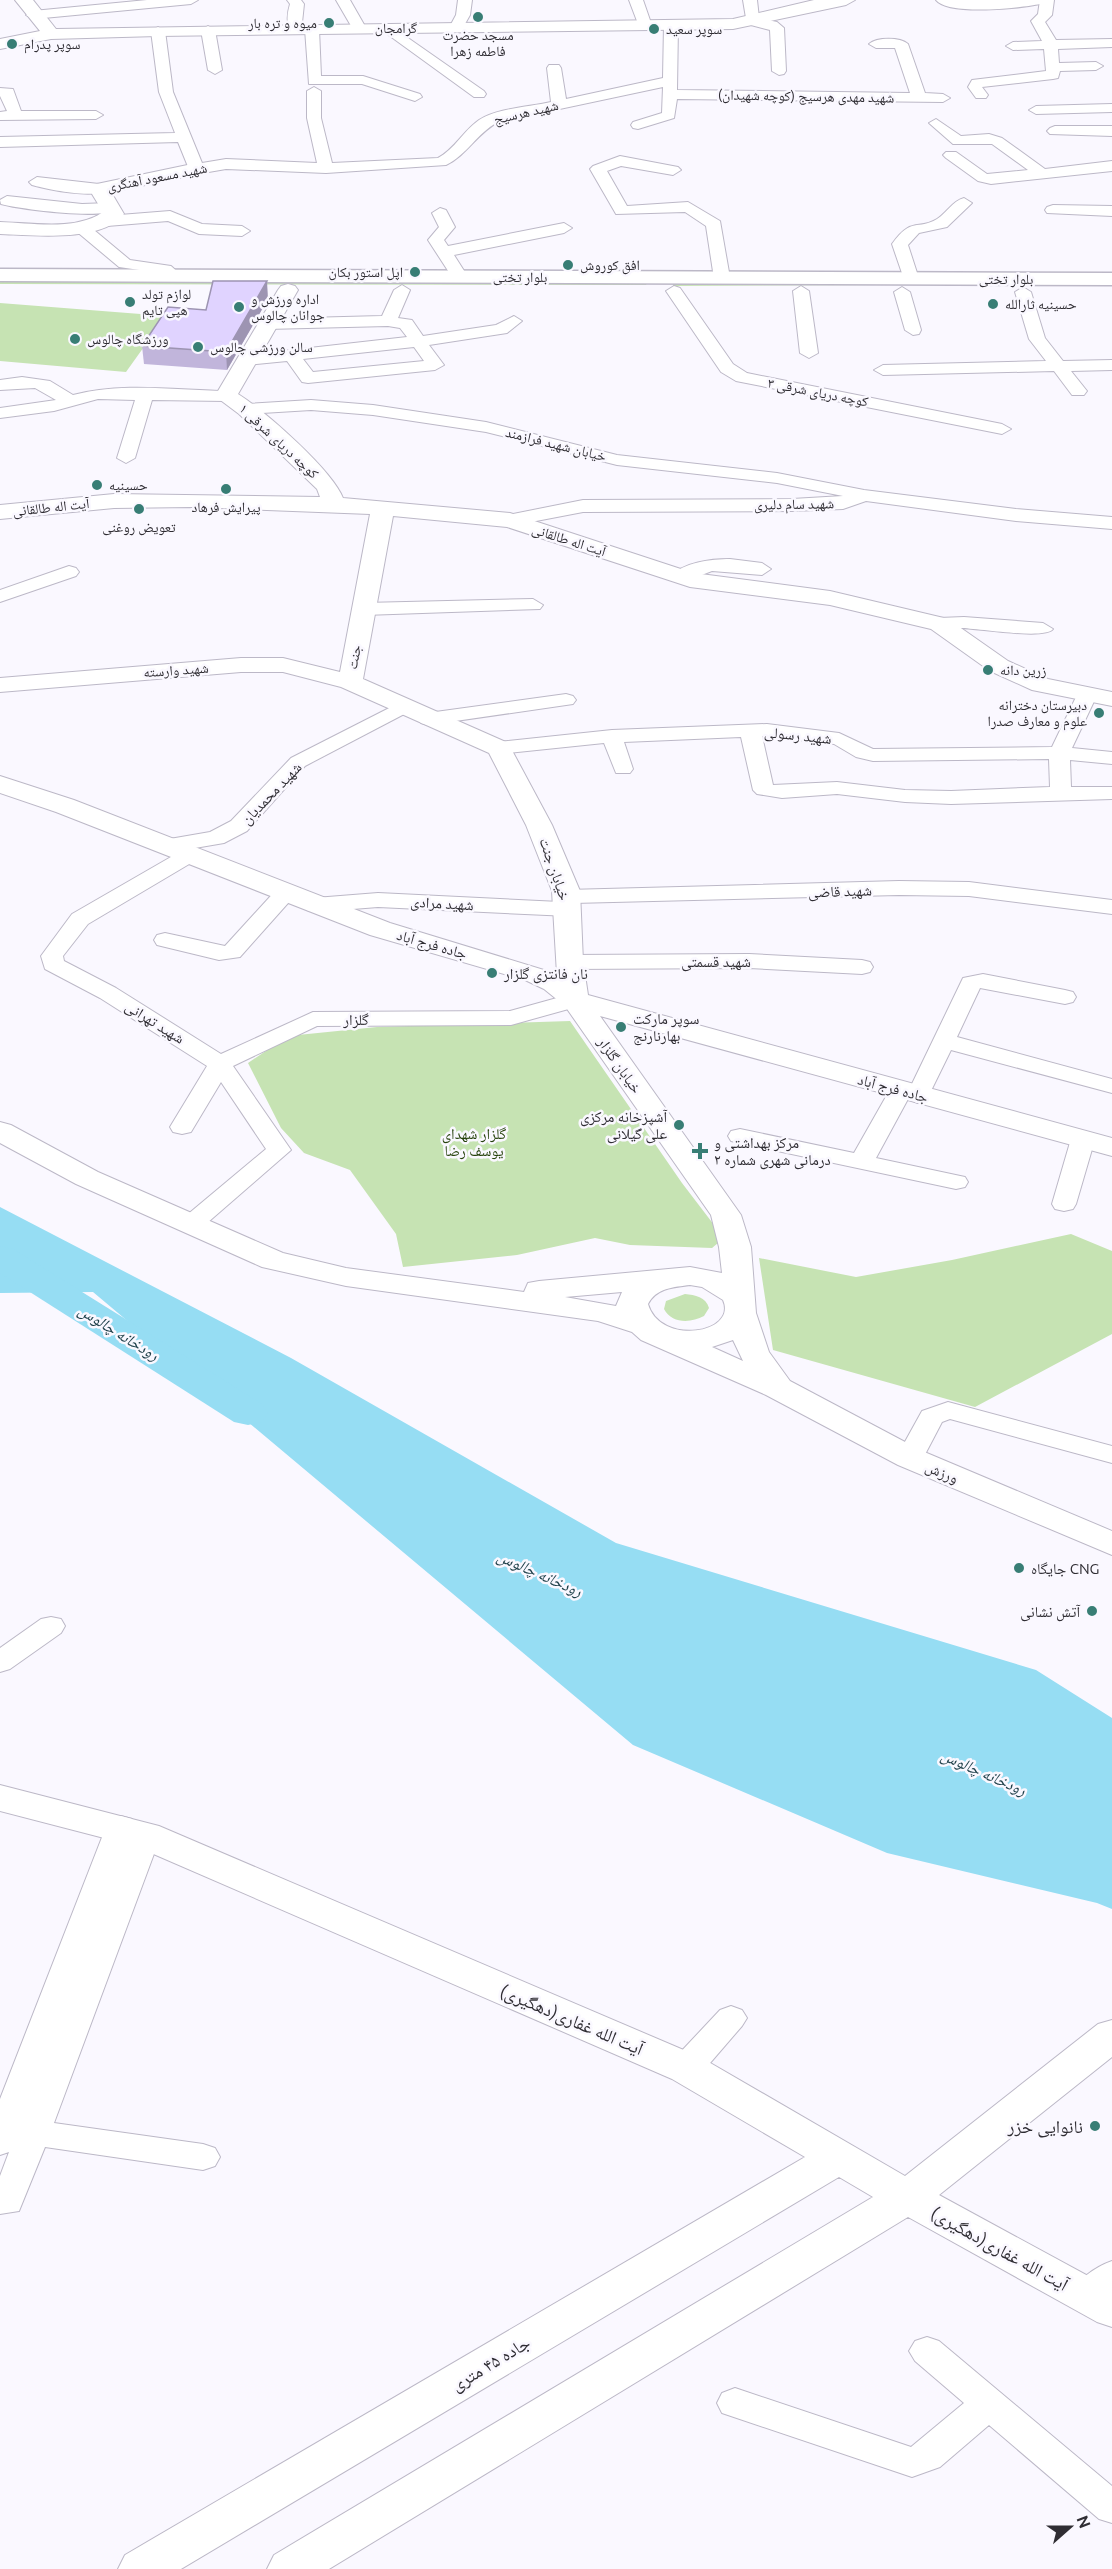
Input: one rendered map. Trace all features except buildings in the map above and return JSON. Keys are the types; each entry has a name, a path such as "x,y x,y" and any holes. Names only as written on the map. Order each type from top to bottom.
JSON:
{"main road":[{"name":"بلوار تختی","path":"0,275 460,277 801,291 907,285 1112,279"},
{"name":"بلوار تختی","path":"0,290 402,290 663,287 722,278 1023,292 1112,292"}],"street":[{"path":"28,7 191,0"},
{"path":"294,0 297,4 294,15 304,29 314,81 363,80 416,97"},
{"path":"343,0 359,28"},
{"path":"456,28 463,15 465,0"},
{"path":"636,0 645,26"},
{"path":"750,0 752,21 772,24 777,28 779,71"},
{"name":"گرامجان","path":"0,44 51,34 208,30 645,26 752,21 803,7 846,0"},
{"path":"945,0 971,5 1019,3 1034,0"},
{"path":"981,95 975,87 976,82 1046,78 1053,75 1052,45 1038,21 1045,15 1047,0"},
{"path":"28,7 51,34"},
{"path":"638,125 669,115 671,25"},
{"path":"388,28 479,94"},
{"path":"208,30 215,70"},
{"path":"158,31 166,92 197,169"},
{"path":"1013,46 1112,43"},
{"path":"876,44 901,44 919,97"},
{"path":"1054,67 1096,66"},
{"path":"554,68 559,105"},
{"name":"شهید مهدی هرسیج (کوچه شهیدان)","path":"670,87 943,98"},
{"name":"شهید هرسیج","path":"326,168 441,162 455,157 482,124 559,105 670,87"},
{"path":"4,92 8,116 96,115"},
{"path":"314,92 314,118 326,168"},
{"path":"1036,110 1112,108"},
{"path":"936,123 958,141 989,139 997,141 1040,172"},
{"path":"1055,131 1112,131"},
{"path":"0,142 184,137"},
{"path":"24,160 28,142"},
{"path":"951,154 983,178 1112,166"},
{"path":"673,170 620,161 598,169 622,211 688,207 714,224 722,278"},
{"name":"شهید مسعود آهنگری","path":"109,214 99,189 226,164 326,168"},
{"path":"37,182 73,189 99,189"},
{"path":"7,201 109,214 170,216 199,229 242,231"},
{"path":"913,330 900,244 914,230 941,224 964,203"},
{"path":"1053,210 1112,211"},
{"path":"441,213 447,227 436,240 460,277"},
{"path":"0,228 82,228 109,214"},
{"path":"82,228 125,264 165,269 174,276"},
{"path":"444,252 564,228"},
{"name":"کوچه دریای شرقی ۳","path":"663,287 727,368 742,377 1002,429"},
{"name":"کوچه دریای شرقی ۱","path":"288,290 226,396 247,408 327,486 334,504"},
{"path":"375,347 380,321 402,290"},
{"path":"801,291 809,353"},
{"path":"1023,292 1037,339 1078,391"},
{"path":"267,324 380,321 406,324 435,365 308,378 291,355"},
{"path":"247,360 420,341 501,329 514,321"},
{"path":"883,370 1112,365"},
{"path":"2,383 30,381 47,384 69,401"},
{"path":"2,383 22,410"},
{"path":"0,413 97,394 226,396"},
{"path":"126,458 145,394"},
{"name":"خیابان شهید فرازمند","path":"247,408 311,405 384,412 486,427 617,460 777,478 864,495"},
{"name":"شهید سام دلیری","path":"510,520 584,506 843,503 864,495 1016,515 1112,523"},
{"name":"آیت اله طالقانی","path":"0,512 114,501 334,504 510,520 681,576 830,598 939,624 999,666 1041,685 1112,699"},
{"name":"جنت","path":"383,508 350,681 428,719 499,748"},
{"path":"681,576 702,566 723,564 762,569"},
{"path":"0,596 69,572"},
{"path":"364,609 533,605"},
{"path":"939,624 958,621 1043,629"},
{"name":"شهید وارسته","path":"0,685 241,665 283,665 350,681"},
{"path":"1061,792 1059,753 1087,695"},
{"path":"428,719 566,700"},
{"name":"شهید محمدیان","path":"177,850 216,838 239,826 298,762 327,749 403,707"},
{"name":"شهید رسولی","path":"499,748 612,736 767,730 839,739 863,753 873,755 1059,753 1112,758"},
{"path":"750,731 764,790 776,793 805,788 835,788 928,798 1061,792 1112,793"},
{"path":"612,736 623,769"},
{"name":"خیابان جنت","path":"499,748 539,825 568,903 569,962 575,1000"},
{"name":"جاده فرج آباد","path":"0,784 380,929 535,974 554,983 575,1000 1112,1147"},
{"name":"شهید تهرانی","path":"177,850 80,919 52,956 53,964 108,993 220,1064 279,1150 190,1225"},
{"name":"شهید قاضی","path":"568,903 899,888 969,889 1112,907"},
{"path":"165,940 219,953 232,952 286,893"},
{"name":"شهید مرادی","path":"315,905 378,900 568,903"},
{"name":"شهید قسمتی","path":"569,962 749,961 862,967"},
{"path":"861,1161 944,1041 971,983 983,981 1065,997"},
{"name":"گلزار","path":"220,1064 313,1019 511,1018 575,1000"},
{"name":"خیابان گلزار","path":"575,1000 726,1215 736,1254 741,1309 753,1352 778,1388"},
{"path":"944,1041 1112,1086"},
{"path":"182,1127 220,1064"},
{"path":"0,1131 87,1178 190,1225 273,1260 346,1277 603,1312 639,1324 669,1339 697,1340 723,1333 735,1325 741,1309 734,1293 723,1284 688,1275"},
{"path":"740,1136 956,1182"},
{"path":"1064,1204 1083,1139"},
{"path":"484,1295 656,1280 688,1275 736,1254"},
{"path":"639,1324 633,1315 631,1305 635,1295 656,1280"},
{"name":"ورزش","path":"669,1339 778,1388 910,1458 1112,1544"},
{"path":"910,1458 931,1417 948,1410 1112,1455"},
{"path":"0,1662 51,1626"},
{"name":"آیت الله غفاری(دهگیری)","path":"0,1798 133,1831 687,2068 907,2197 1103,2294"},
{"path":"0,2201 7,2202 13,2134 133,1831"},
{"path":"687,2068 731,2018"},
{"path":"290,2569 907,2197 1112,2035"},
{"path":"13,2134 203,2157"},
{"name":"جاده ۴۵ متری","path":"141,2569 839,2157"},
{"path":"927,2351 1112,2508"},
{"path":"735,2403 912,2462 927,2456 988,2404"}],"green space":[{"path":"0,281 647,283 646,285 0,284"},
{"path":"673,284 1112,284 673,286"},
{"name":"ورزشگاه چالوس","path":"0,303 166,316 126,372 0,361"},
{"name":"گلزار شهدای یوسف رضا","path":"570,1021 682,1183 724,1238 712,1248 630,1245 595,1238 517,1255 403,1267 396,1234 350,1170 304,1153 281,1128 248,1063 288,1036 377,1027"},
{"path":"1071,1234 1112,1251 1112,1334 975,1407 773,1350 759,1258 856,1277 952,1260"},
{"path":"685,1294 703,1299 708,1304 709,1308 704,1316 682,1321 667,1314 664,1309 666,1301"}],"water":[{"path":"0,1207 291,1358 616,1543 1036,1670 1112,1718 1112,1909 1097,1903 887,1853 633,1745 93,1292 0,1293"}],"waterway":[{"name":"رودخانه چالوس","path":"0,1257 248,1413"}],"place":[{"name":"مسجد حضرت فاطمه زهرا","path":"478,17"},
{"name":"میوه و تره بار","path":"329,23"},
{"name":"سوپر سعید","path":"654,29"},
{"name":"سوپر پدرام","path":"12,44"},
{"name":"افق کوروش","path":"568,265"},
{"name":"اپل استور بکان","path":"415,272"},
{"name":"لوازم تولد هپی تایم","path":"130,302"},
{"name":"حسینیه ثارالله","path":"993,304"},
{"name":"اداره ورزش و جوانان چالوس","path":"239,307"},
{"name":"ورزشگاه چالوس","path":"75,339"},
{"name":"سالن ورزشی چالوس","path":"198,347"},
{"name":"حسینیه","path":"97,485"},
{"name":"پیرایش فرهاد","path":"226,489"},
{"name":"تعویض روغنی","path":"139,509"},
{"name":"زرین دانه","path":"988,670"},
{"name":"دبیرستان دخترانه علوم و معارف صدرا","path":"1099,713"},
{"name":"نان فانتزی گلزار","path":"492,973"},
{"name":"سوپر مارکت بهارنارنج","path":"621,1027"},
{"name":"آشپزخانه مرکزی علی گیلانی","path":"679,1125"},
{"name":"مرکز بهداشتی و درمانی شهری شماره ۲","path":"700,1151"},
{"name":"جایگاه CNG","path":"1019,1568"},
{"name":"آتش نشانی","path":"1092,1611"},
{"name":"نانوایی خزر","path":"1095,2126"}]}
